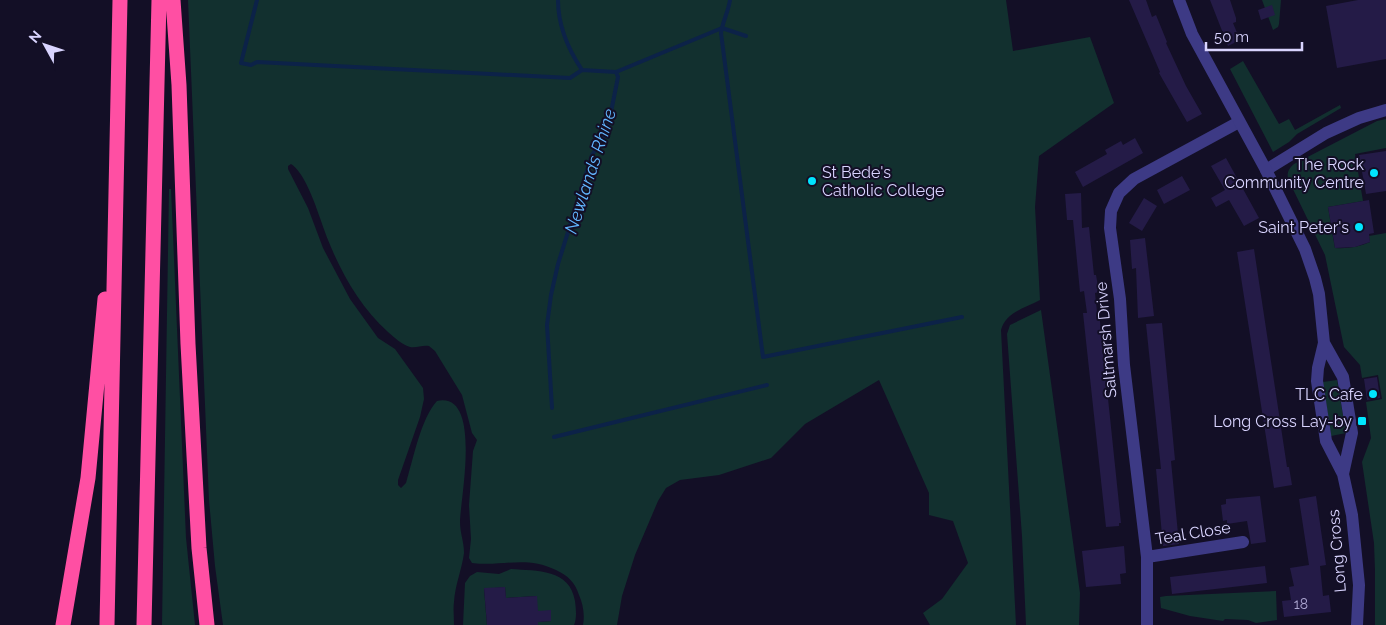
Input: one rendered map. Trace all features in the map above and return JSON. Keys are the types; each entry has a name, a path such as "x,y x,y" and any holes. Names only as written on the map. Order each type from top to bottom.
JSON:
{"highway":[{"path":"107,625 120,0"},
{"path":"144,625 159,0"},
{"path":"173,0 179,85 188,344 199,548 207,625"},
{"path":"63,625 88,478 116,177"}],"street":[{"name":"Long Cross","path":"1179,0 1192,34 1266,170 1311,264 1319,294 1324,343 1317,381 1326,441 1343,474 1352,515 1359,585 1358,625"},
{"path":"1266,170 1326,133 1359,118 1386,110"},
{"name":"Saltmarsh Drive","path":"1147,625 1148,557 1124,365 1120,298 1110,228 1111,211 1119,193 1134,179 1239,122"},
{"name":"Long Cross","path":"1324,343 1343,376 1352,433 1343,474"},
{"name":"Teal Close","path":"1148,557 1244,542"}],"green space":[{"path":"188,0 1006,0 1013,51 1090,37 1114,103 1039,156 1035,207 1040,300 1012,315 1003,324 1001,330 1016,625 930,625 923,613 942,599 968,563 953,521 929,515 929,493 879,380 805,424 771,458 719,475 680,480 666,488 658,501 635,555 622,596 617,625 583,625 583,606 575,586 567,577 556,570 524,562 472,563 469,558 471,539 469,505 473,451 477,440 472,433 462,395 435,351 429,346 410,347 401,343 365,307 339,265 305,181 291,164 288,166 288,169 308,208 323,248 350,299 378,338 395,349 423,388 424,399 420,417 398,480 398,485 401,488 406,483 422,428 431,408 437,401 451,402 460,413 466,449 460,522 464,553 455,596 454,625 223,625 209,500"},
{"path":"1262,0 1281,0 1279,24 1273,30"},
{"path":"1243,61 1279,124 1289,119 1295,130 1340,105 1341,108 1297,134 1289,142 1273,152 1230,69"},
{"path":"1386,119 1386,148 1355,154 1363,201 1328,207 1332,230 1328,231 1328,233 1332,232 1335,248 1362,245 1370,242 1369,236 1386,233 1386,625 1375,625 1374,543 1362,462 1371,438 1366,402 1382,399 1378,375 1362,378 1360,365 1344,347 1325,255 1289,181 1288,174 1294,164 1377,121"},
{"path":"169,189 171,189 186,538 195,625 162,625"},
{"path":"1041,310 1080,593 1079,625 1026,625 1022,536 1007,334 1010,325"},
{"path":"1337,380 1346,433 1331,436 1323,382"},
{"path":"511,569 551,574 567,583 575,601 576,616 574,625 538,625 538,622 551,621 551,611 537,611 537,596 506,598 505,587 484,589 487,625 463,625 465,583 470,576 477,572 499,574"},
{"path":"1276,591 1277,620 1256,623 1248,620 1225,619 1223,621 1190,616 1161,608 1160,597 1166,596"}],"building":[{"path":"1129,0 1146,0 1152,17 1156,15 1166,43 1186,86 1202,114 1187,122 1159,73"},
{"path":"1210,0 1230,0 1236,18 1236,22 1233,23 1240,40 1228,46"},
{"path":"1358,0 1386,0 1386,59 1337,68 1326,6"},
{"path":"1272,5 1275,15 1261,20 1258,10"},
{"path":"1135,138 1143,153 1083,187 1075,172 1107,154 1105,150 1121,141 1123,145"},
{"name":"The Rock Community Centre","path":"1386,151 1386,191 1366,194 1359,155"},
{"path":"1226,158 1259,218 1244,226 1229,200 1216,207 1211,198 1225,190 1211,166"},
{"path":"1182,176 1190,190 1164,204 1157,190"},
{"path":"1081,193 1082,228 1089,227 1094,275 1096,275 1099,292 1095,293 1097,312 1099,312 1121,523 1119,523 1119,526 1106,527 1083,313 1087,313 1084,291 1080,292 1073,220 1067,220 1065,194"},
{"path":"1144,198 1157,206 1142,231 1129,223"},
{"name":"Saint Peter's","path":"1369,200 1374,233 1369,234 1370,242 1355,247 1335,248 1328,207"},
{"path":"1145,238 1154,316 1138,318 1136,268 1132,269 1130,240"},
{"path":"1254,249 1287,467 1289,467 1292,485 1274,488 1237,252"},
{"path":"1162,323 1175,460 1171,461 1179,544 1163,546 1156,469 1161,469 1146,324"},
{"path":"1377,377 1380,398 1367,400 1364,379"},
{"path":"1260,496 1266,542 1251,544 1247,521 1227,524 1227,520 1223,521 1221,505 1226,504 1226,499"},
{"path":"1316,496 1326,565 1320,566 1323,596 1329,595 1331,612 1284,617 1282,601 1291,600 1289,587 1294,586 1290,568 1309,565 1299,499"},
{"path":"1124,546 1126,573 1120,574 1121,584 1086,587 1082,551"},
{"path":"1265,566 1267,583 1172,594 1170,577"},
{"path":"505,587 506,598 537,596 538,611 551,610 551,621 538,622 538,625 487,625 484,588"}],"waterway":[{"path":"257,0 241,63 251,65 257,62 570,78 582,70"},
{"name":"Newlands Rhine","path":"552,408 547,325 551,295 558,264 592,155 607,132 618,77 616,72 582,70 572,54 565,36 558,9 558,0"},
{"path":"730,0 721,33 763,357 962,317"},
{"path":"616,72 722,28 746,36"},
{"path":"554,437 767,385"}],"place":[{"name":"The Rock Community Centre","path":"1374,173"},
{"name":"St Bede's Catholic College","path":"812,181"},
{"name":"Saint Peter's","path":"1359,227"},
{"name":"TLC Cafe","path":"1373,394"},
{"name":"Long Cross Lay-by","path":"1362,421"}]}
